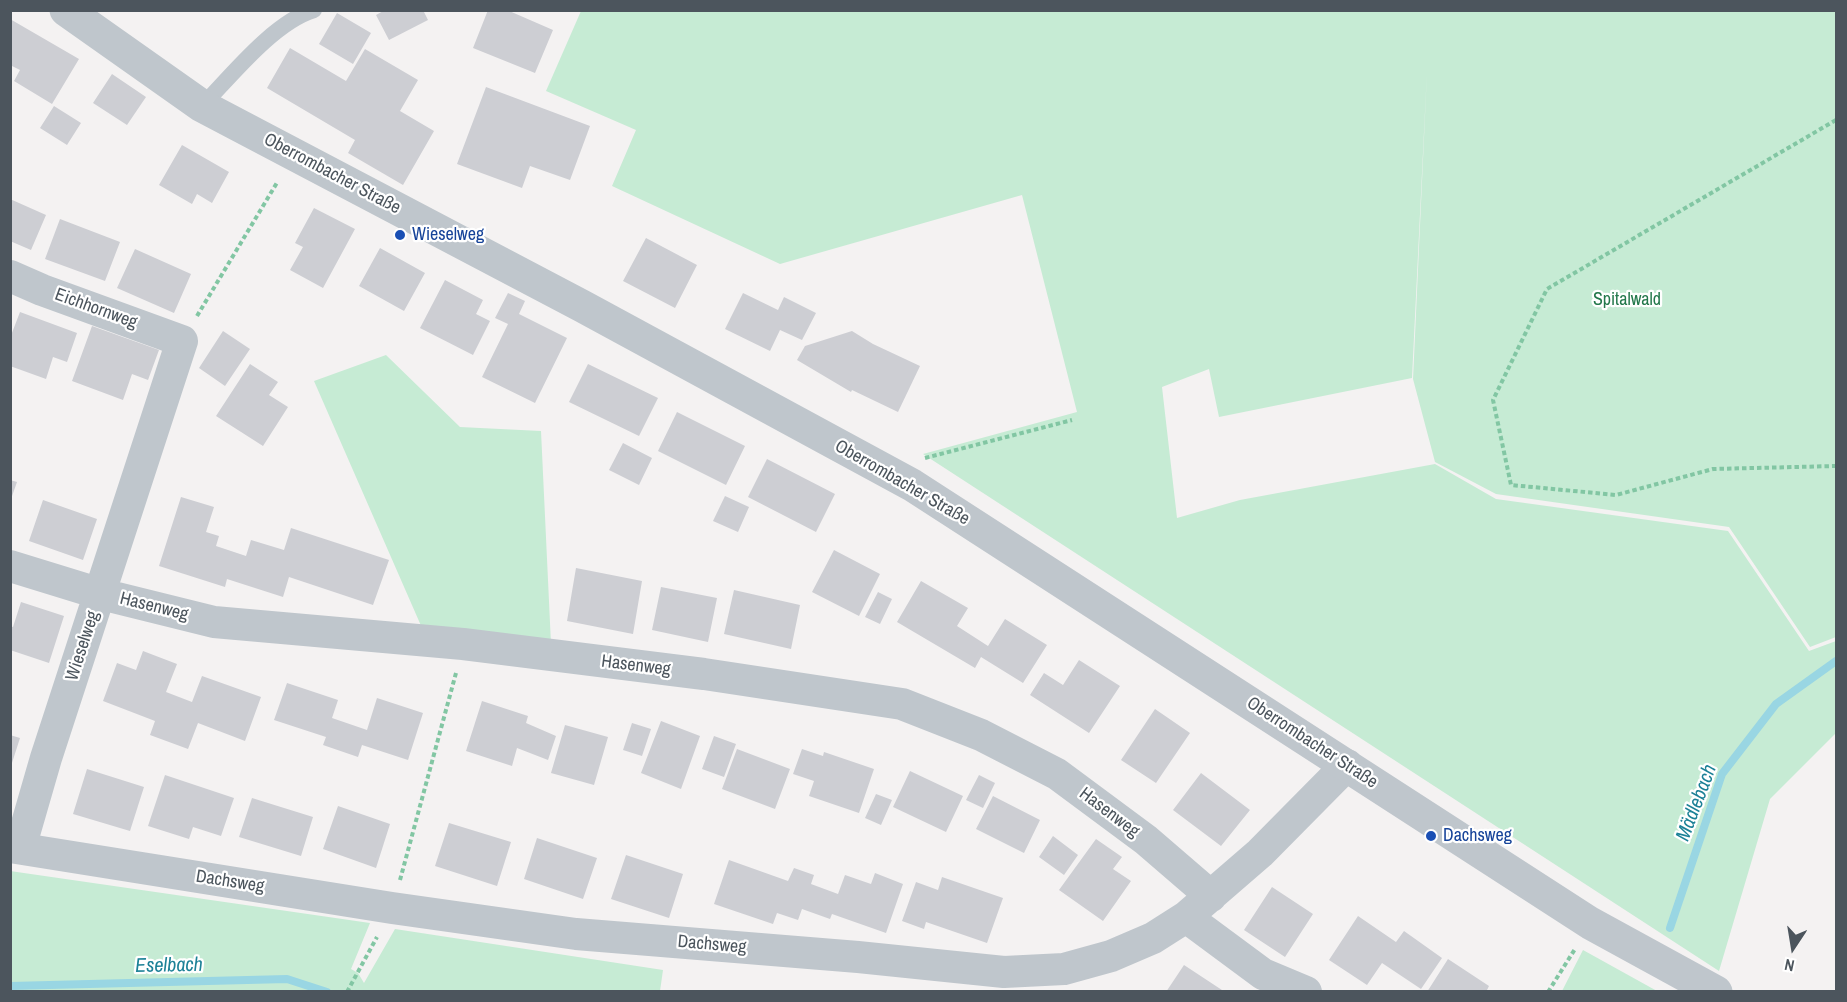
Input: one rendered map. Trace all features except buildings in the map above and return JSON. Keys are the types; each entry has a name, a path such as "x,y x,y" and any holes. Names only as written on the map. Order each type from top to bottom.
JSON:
{"street":[{"name":"Oberrombacher Straße","path":"66,10 202,106 582,306 912,485 1590,923 1716,992"},
{"name":"Eichhornweg","path":"10,276 182,341"},
{"name":"Wieselweg","path":"15,848 101,594 182,341"},
{"name":"Hasenweg","path":"10,566 101,594 214,622 464,644 704,674 902,705 981,735 1057,774 1146,840 1211,896"},
{"name":"Dachsweg","path":"15,848 392,908 576,934 858,957 1004,972 1064,969 1111,956 1153,938 1186,918 1260,853 1347,765"},
{"path":"1186,918 1263,974 1306,992"}],"lane":[{"path":"202,106 273,33 304,13 314,10"}],"path":[{"path":"1836,120 1548,289 1493,400 1511,485 1616,495 1713,469 1836,466"},
{"path":"182,341 293,154"},
{"path":"912,485 923,458 1072,420"},
{"path":"347,992 392,908 464,644"},
{"path":"1548,992 1590,923"}],"green space":[{"name":"Spitalwald","path":"581,11 1836,11 1836,637 1810,647 1729,527 1496,494 1435,462 1413,379 1427,71 1412,378 1219,417 1209,369 1162,387 1177,518 1240,500 1435,464 1496,499 1728,531 1809,651 1836,641 1836,733 1770,799 1719,971 923,454 1077,412 1022,195 780,264 612,186 636,130 546,91"},
{"path":"386,355 460,427 541,431 551,644 422,628 314,381"},
{"path":"10,871 370,923 351,969 358,973 364,983 395,929 663,970 660,991 11,991"},
{"path":"1583,950 1657,991 1562,991"}],"waterway":[{"name":"Mädlebach","path":"1670,928 1722,774 1776,704 1836,661"},
{"name":"Eselbach","path":"10,986 287,979 327,992"}],"place":[{"name":"Wieselweg","path":"400,235"},
{"name":"Dachsweg","path":"1431,836"}]}
